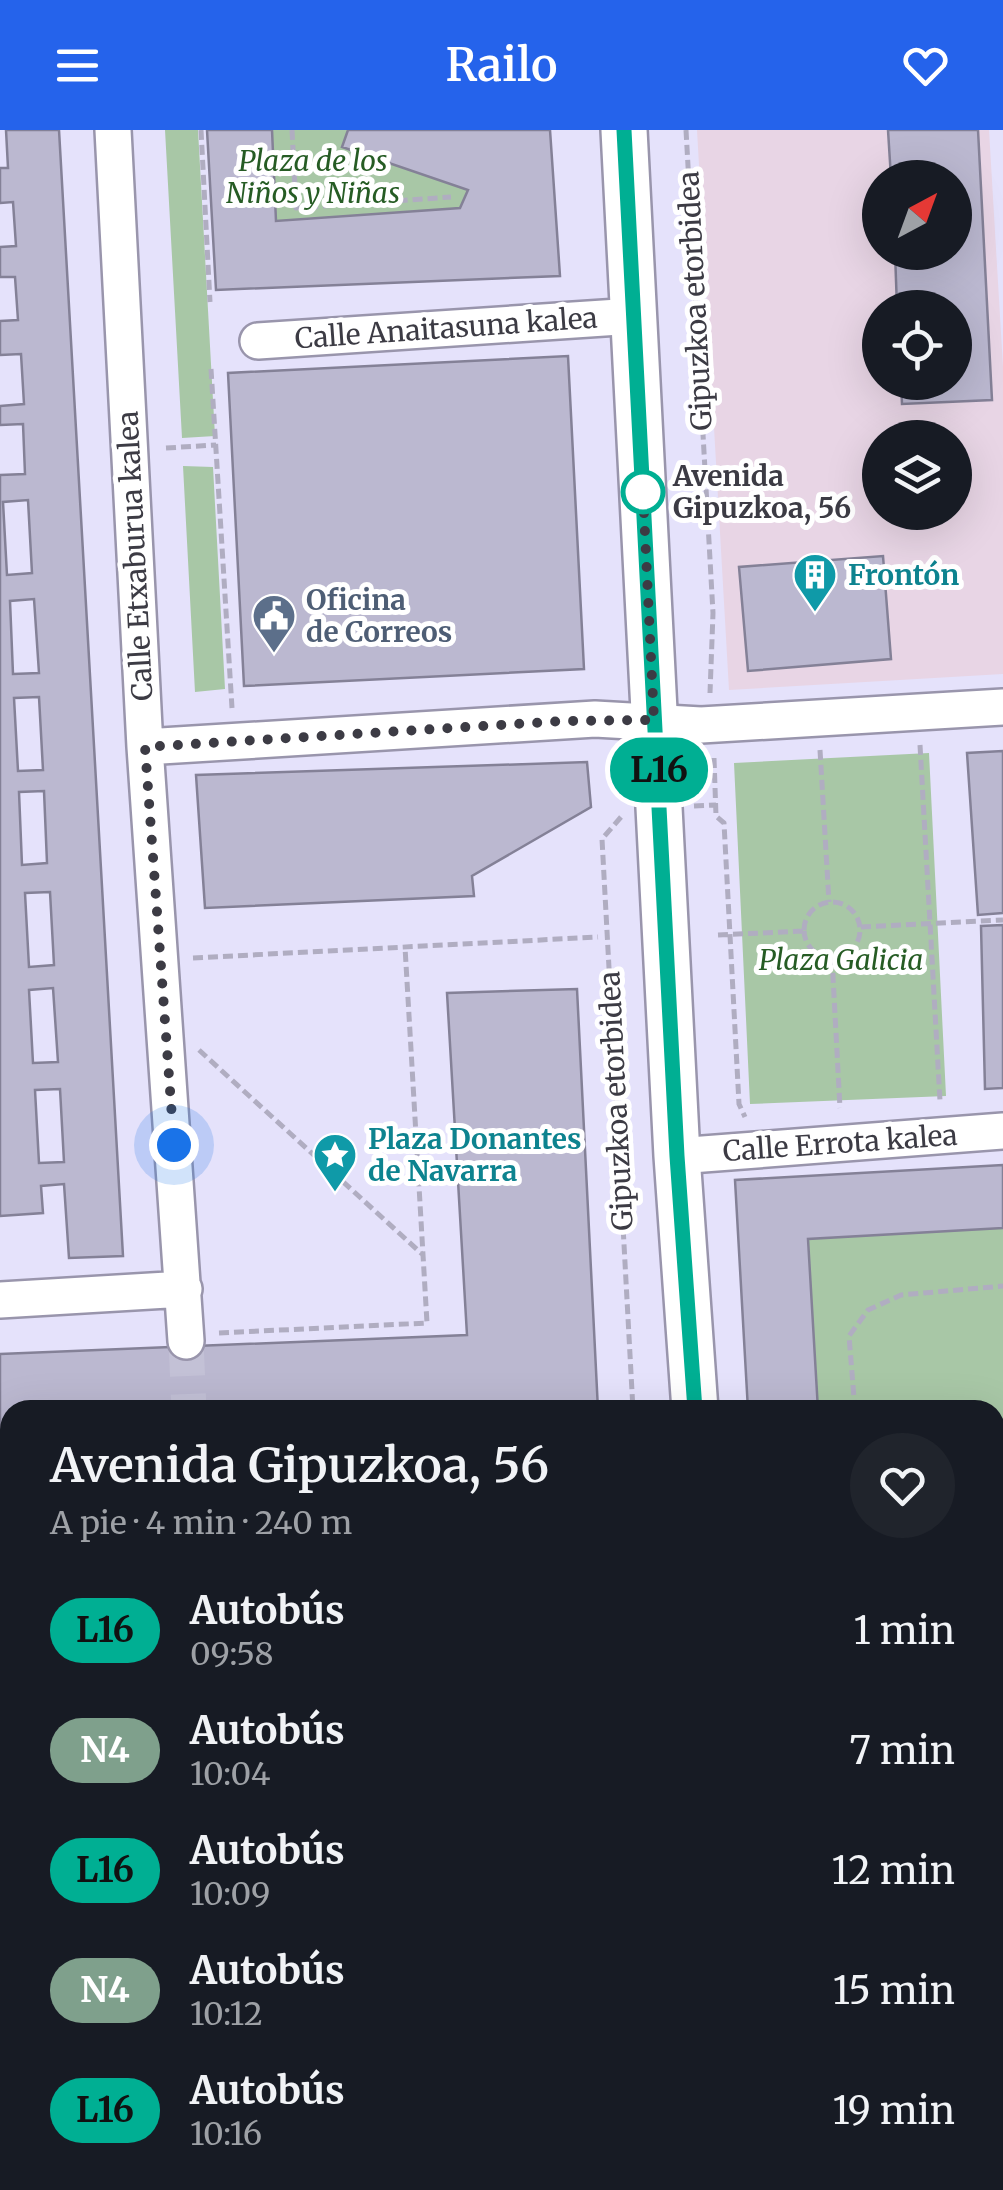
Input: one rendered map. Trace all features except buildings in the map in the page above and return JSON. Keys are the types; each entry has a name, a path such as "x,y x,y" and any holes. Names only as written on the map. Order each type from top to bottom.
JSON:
{"main road":[{"name":"Gipuzkoa etorbidea","path":"624,130 677,1156 693,1400"}],"street":[{"name":"Calle Etxaburua kalea","path":"114,130 145,747 184,1289 202,1337"},
{"name":"Calle Anaitasuna kalea","path":"258,341 634,316"},
{"path":"145,747 564,721 712,724 1003,707"},
{"name":"Calle Errota kalea","path":"677,1156 1003,1131"},
{"path":"0,1300 184,1289"}],"path":[{"path":"200,130 210,302"},
{"path":"292,130 296,208 451,197"},
{"name":"Gipuzkoa etorbidea","path":"686,130 713,613 716,816 724,823 739,1104 748,1124"},
{"path":"211,369 232,708"},
{"path":"166,448 216,446"},
{"path":"920,742 940,1101"},
{"path":"820,746 829,902"},
{"name":"Gipuzkoa etorbidea","path":"626,811 602,838 632,1400"},
{"path":"829,902 854,911 860,928 856,946 832,958 816,953 804,931 814,908 829,902"},
{"path":"860,928 1003,920"},
{"path":"718,935 804,931"},
{"path":"193,958 598,936"},
{"path":"202,1337 427,1323 405,947"},
{"path":"832,958 840,1108"},
{"path":"200,1050 422,1254"},
{"path":"739,1104 750,1104"},
{"path":"854,1400 849,1336 868,1310 900,1295 1003,1286"}],"shaded area":[{"path":"697,130 989,130 1003,367 1003,674 729,690"}],"green space":[{"path":"165,130 198,130 215,436 182,438"},
{"name":"Plaza de los Niños y Niñas","path":"272,130 348,130 342,146 468,190 460,208 276,221"},
{"path":"183,466 213,467 225,689 195,692"},
{"name":"Plaza Galicia","path":"929,753 946,1096 750,1104 734,763"},
{"path":"1003,1228 1003,1400 817,1400 808,1239"}],"tunnel":[{"path":"186,1341 189,1400"}],"bus line":[{"name":"L16","path":"624,130 677,1156 694,1400"}],"place":[{"name":"Avenida Gipuzkoa, 56","path":"643,492"},
{"name":"Frontón","path":"815,613"},
{"name":"Oficina de Correos","path":"274,654"},
{"name":"Plaza Donantes de Navarra","path":"335,1193"}],"route":[{"path":"174,1145 145,747 564,721 654,720 643,492"}]}
